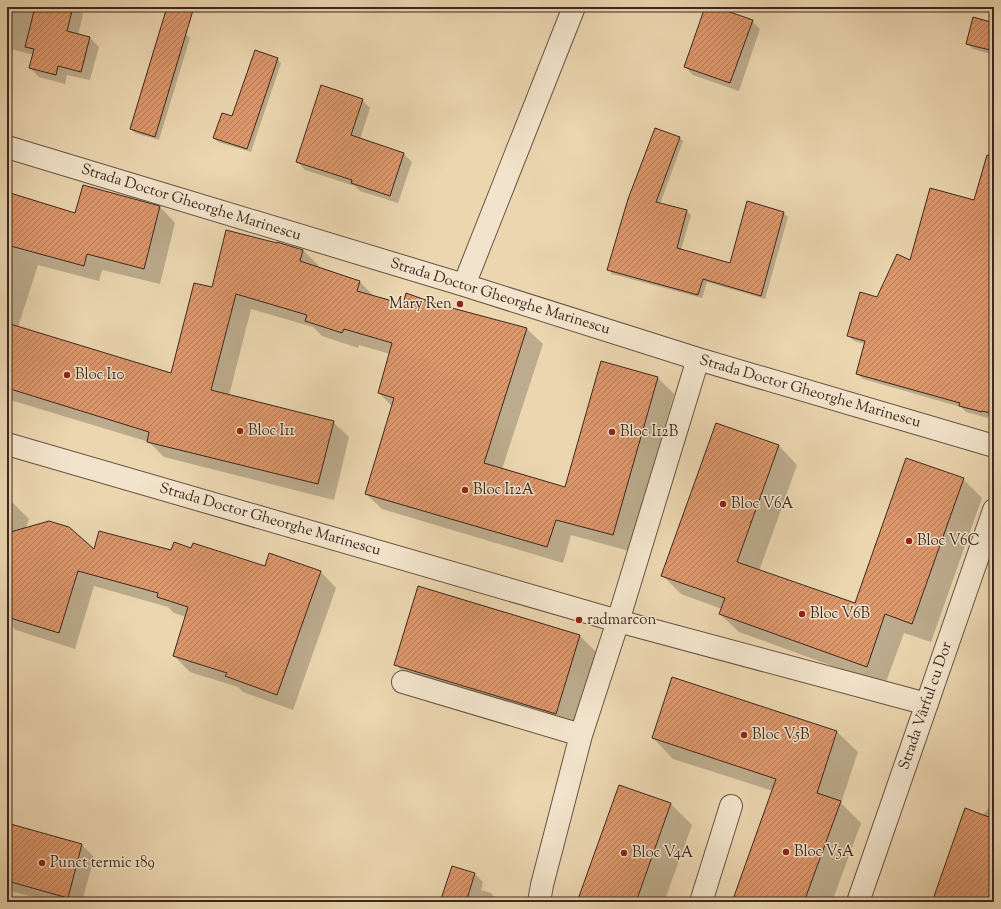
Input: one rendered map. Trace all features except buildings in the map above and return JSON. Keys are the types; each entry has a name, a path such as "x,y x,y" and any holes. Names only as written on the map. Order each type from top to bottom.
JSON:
{"street":[{"path":"464,285 574,7"},
{"name":"Strada Doctor Gheorghe Marinescu","path":"7,147 464,285 698,359 994,446"},
{"path":"539,902 542,885 581,735 618,621 698,359"},
{"name":"Strada Doctor Gheorghe Marinescu","path":"7,444 618,621 927,704"},
{"name":"Strada Vârful cu Dor","path":"858,902 994,510"},
{"path":"403,682 581,735"},
{"path":"700,902 731,806"}],"place":[{"name":"Mary Ren","path":"460,304"},
{"name":"Bloc I10","path":"67,375"},
{"name":"Bloc I11","path":"240,431"},
{"name":"Bloc I12B","path":"612,432"},
{"name":"Bloc I12A","path":"465,490"},
{"name":"Bloc V6A","path":"723,504"},
{"name":"Bloc V6C","path":"909,541"},
{"name":"Bloc V6B","path":"802,614"},
{"name":"radmarcon","path":"579,620"},
{"name":"Bloc V5B","path":"744,735"},
{"name":"Bloc V5A","path":"786,852"},
{"name":"Bloc V4A","path":"624,853"},
{"name":"Punct termic 189","path":"42,863"}]}
